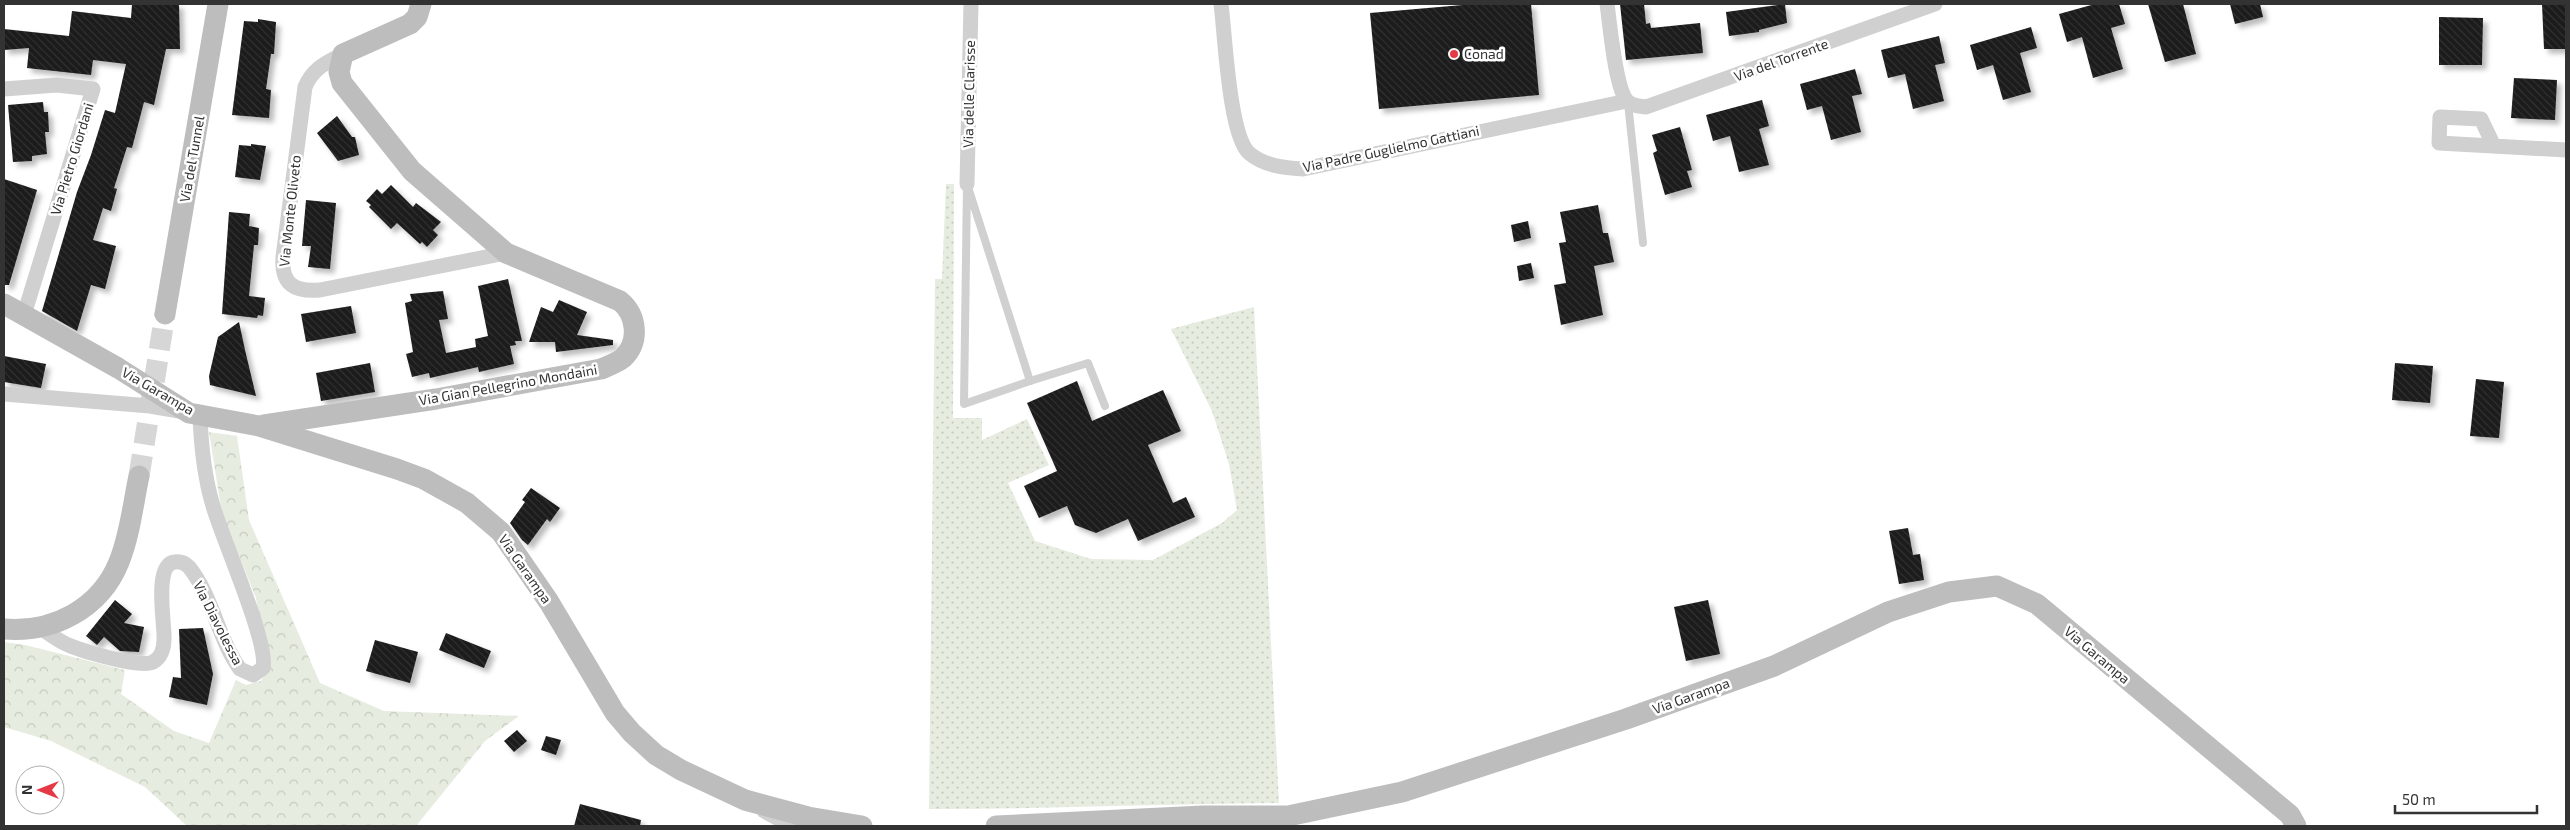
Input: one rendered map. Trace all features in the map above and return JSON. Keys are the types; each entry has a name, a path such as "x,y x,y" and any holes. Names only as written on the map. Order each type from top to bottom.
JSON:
{"street":[{"name":"Via del Tunnel","path":"165,314 218,4"},
{"path":"212,38 228,4"},
{"path":"343,54 410,24 417,17 422,4"},
{"name":"Via delle Clarisse","path":"967,184 970,4"},
{"name":"Via Padre Guglielmo Gattiani","path":"1221,4 1234,121 1248,152 1277,167 1303,169 1627,101"},
{"path":"1607,4 1617,72 1627,101"},
{"name":"Via del Torrente","path":"1627,101 1636,106 1646,107 1667,102 1935,4"},
{"name":"Via Gian Pellegrino Mondaini","path":"259,426 436,400 591,370 613,364 624,357 636,330 634,319 626,306 620,301 506,253 412,171 342,83 339,72 343,54"},
{"name":"Via Monte Oliveto","path":"343,54 321,65 310,74 305,87 283,257 284,275 290,285 304,291 320,290 506,253"},
{"name":"Via Pietro Giordani","path":"4,89 57,85 93,89 24,315"},
{"path":"2494,146 2566,150"},
{"name":"Via Garampa","path":"4,304 195,414 259,426 424,479 467,503 500,532 548,602 615,712 632,733 656,755 681,770 746,800 808,817 862,826"},
{"path":"4,394 150,406 195,414"},
{"name":"Via Diavolessa","path":"39,627 65,643 114,658 146,664 153,662 163,650 162,584 164,572 168,564 182,562 190,569 203,590 240,669 253,675 263,668 264,662 255,625 212,505 195,414"},
{"path":"4,629 39,627 62,621 75,615 95,598 108,582 118,563 126,541 139,476"},
{"name":"Via Garampa","path":"996,826 1203,816 1288,816 1402,792 1626,719 1774,666 1888,612 1949,592 1997,586 2037,604 2290,816 2296,826"},
{"path":"746,800 792,826"}],"lane":[{"path":"1627,101 1643,243"},
{"path":"967,184 1030,381"},
{"path":"967,184 964,404 1088,363 1105,406"}],"green space":[{"path":"946,184 954,184 953,418 982,418 982,440 1027,419 1049,465 1008,483 1035,541 1091,559 1153,560 1222,523 1237,510 1229,464 1212,411 1171,329 1254,307 1279,803 929,809 935,279 942,279"},
{"path":"209,432 237,436 249,520 320,683 384,711 519,716 485,741 416,826 187,826 145,787 51,741 4,727 4,642 25,645 125,670 121,694 174,731 209,743 236,680 246,685 261,681 268,668 256,598 222,514"}],"building":[{"path":"132,4 179,4 180,49 166,49 154,105 144,102 132,148 127,147 114,188 117,189 111,211 103,208 93,240 116,246 105,289 91,285 77,331 42,311 77,192 105,110 115,113 126,64 93,60 91,75 27,68 29,48 4,50 4,29 69,36 72,11 131,18"},
{"name":"Conad","path":"1474,4 1531,4 1539,95 1379,109 1370,13"},
{"path":"1620,4 1644,4 1646,24 1650,23 1651,28 1700,23 1703,53 1626,60"},
{"path":"1785,4 1787,23 1759,30 1759,32 1729,36 1726,12"},
{"path":"2095,4 2119,4 2125,24 2111,28 2123,69 2093,78 2082,37 2067,42 2059,14"},
{"path":"2148,4 2183,4 2196,54 2165,62"},
{"path":"2230,4 2260,4 2263,17 2235,24"},
{"path":"2542,4 2566,4 2566,49 2544,49"},
{"path":"2439,17 2483,18 2482,65 2439,65"},
{"path":"258,19 276,22 274,54 271,54 266,89 271,90 269,118 232,115 244,21 258,22"},
{"path":"2031,27 2037,48 2020,53 2031,92 2003,100 1993,65 1977,70 1970,45"},
{"path":"1939,36 1945,63 1935,65 1944,101 1913,109 1905,74 1888,78 1881,50"},
{"path":"1855,69 1862,94 1852,96 1861,132 1831,140 1822,106 1807,110 1800,84"},
{"path":"2514,78 2557,80 2555,120 2511,118"},
{"path":"1762,100 1769,126 1759,129 1769,165 1739,172 1730,136 1713,141 1706,115"},
{"path":"43,102 44,112 48,112 49,132 45,132 47,154 32,156 32,161 13,162 8,105"},
{"path":"337,116 352,137 355,137 359,155 338,161 317,133"},
{"path":"1680,127 1692,170 1687,171 1692,187 1665,195 1653,153 1657,151 1652,135"},
{"path":"251,144 266,146 260,180 235,177 239,145 251,146"},
{"path":"4,179 37,190 9,285 4,285"},
{"path":"391,185 413,207 416,203 441,222 433,230 438,235 427,247 422,242 420,244 397,223 391,229 369,207 371,205 366,201 377,189 382,194"},
{"path":"306,200 336,203 330,269 308,267 311,246 302,246"},
{"path":"1598,205 1603,233 1608,233 1614,262 1594,266 1603,315 1561,325 1554,285 1566,283 1559,243 1566,242 1560,212"},
{"path":"229,212 250,214 249,226 259,228 258,245 254,245 249,296 265,298 263,316 258,315 257,318 222,314"},
{"path":"1528,221 1531,238 1514,242 1511,225"},
{"path":"1531,263 1534,278 1519,281 1517,266"},
{"path":"508,279 522,341 515,341 516,345 510,346 514,364 479,372 478,367 430,378 429,373 412,377 406,354 413,352 405,303 412,301 410,294 443,291 448,319 439,320 446,353 476,347 475,339 488,336 478,286"},
{"path":"559,300 587,312 577,335 613,340 613,345 556,352 555,342 529,342 541,307 553,312"},
{"path":"351,306 356,333 306,342 301,314"},
{"path":"239,322 256,396 210,385 209,376 218,337"},
{"path":"4,356 46,364 41,388 4,382"},
{"path":"370,363 375,392 321,401 316,373"},
{"path":"2395,363 2433,366 2430,403 2392,400"},
{"path":"2476,379 2504,382 2499,438 2470,436"},
{"path":"1077,381 1092,421 1163,390 1181,431 1148,445 1173,503 1186,497 1195,517 1138,541 1128,519 1096,533 1075,525 1067,506 1039,518 1024,486 1057,471 1027,403"},
{"path":"531,488 560,508 550,522 547,519 528,545 510,523 525,502 522,500"},
{"path":"1908,528 1913,555 1920,554 1924,580 1899,584 1889,531"},
{"path":"115,600 132,614 124,623 144,627 139,652 120,651 104,637 97,645 86,636"},
{"path":"1708,600 1720,654 1686,661 1674,607"},
{"path":"203,628 213,674 207,705 169,697 173,677 181,678 179,629"},
{"path":"446,633 491,651 484,668 439,650"},
{"path":"375,640 418,652 410,683 366,671"},
{"path":"517,730 527,741 514,752 504,741"},
{"path":"546,736 561,740 556,755 541,750"},
{"path":"580,804 641,820 640,826 574,826"}],"tunnel":[{"path":"139,476 165,314"}],"place":[{"name":"Conad","path":"1454,54"}]}
